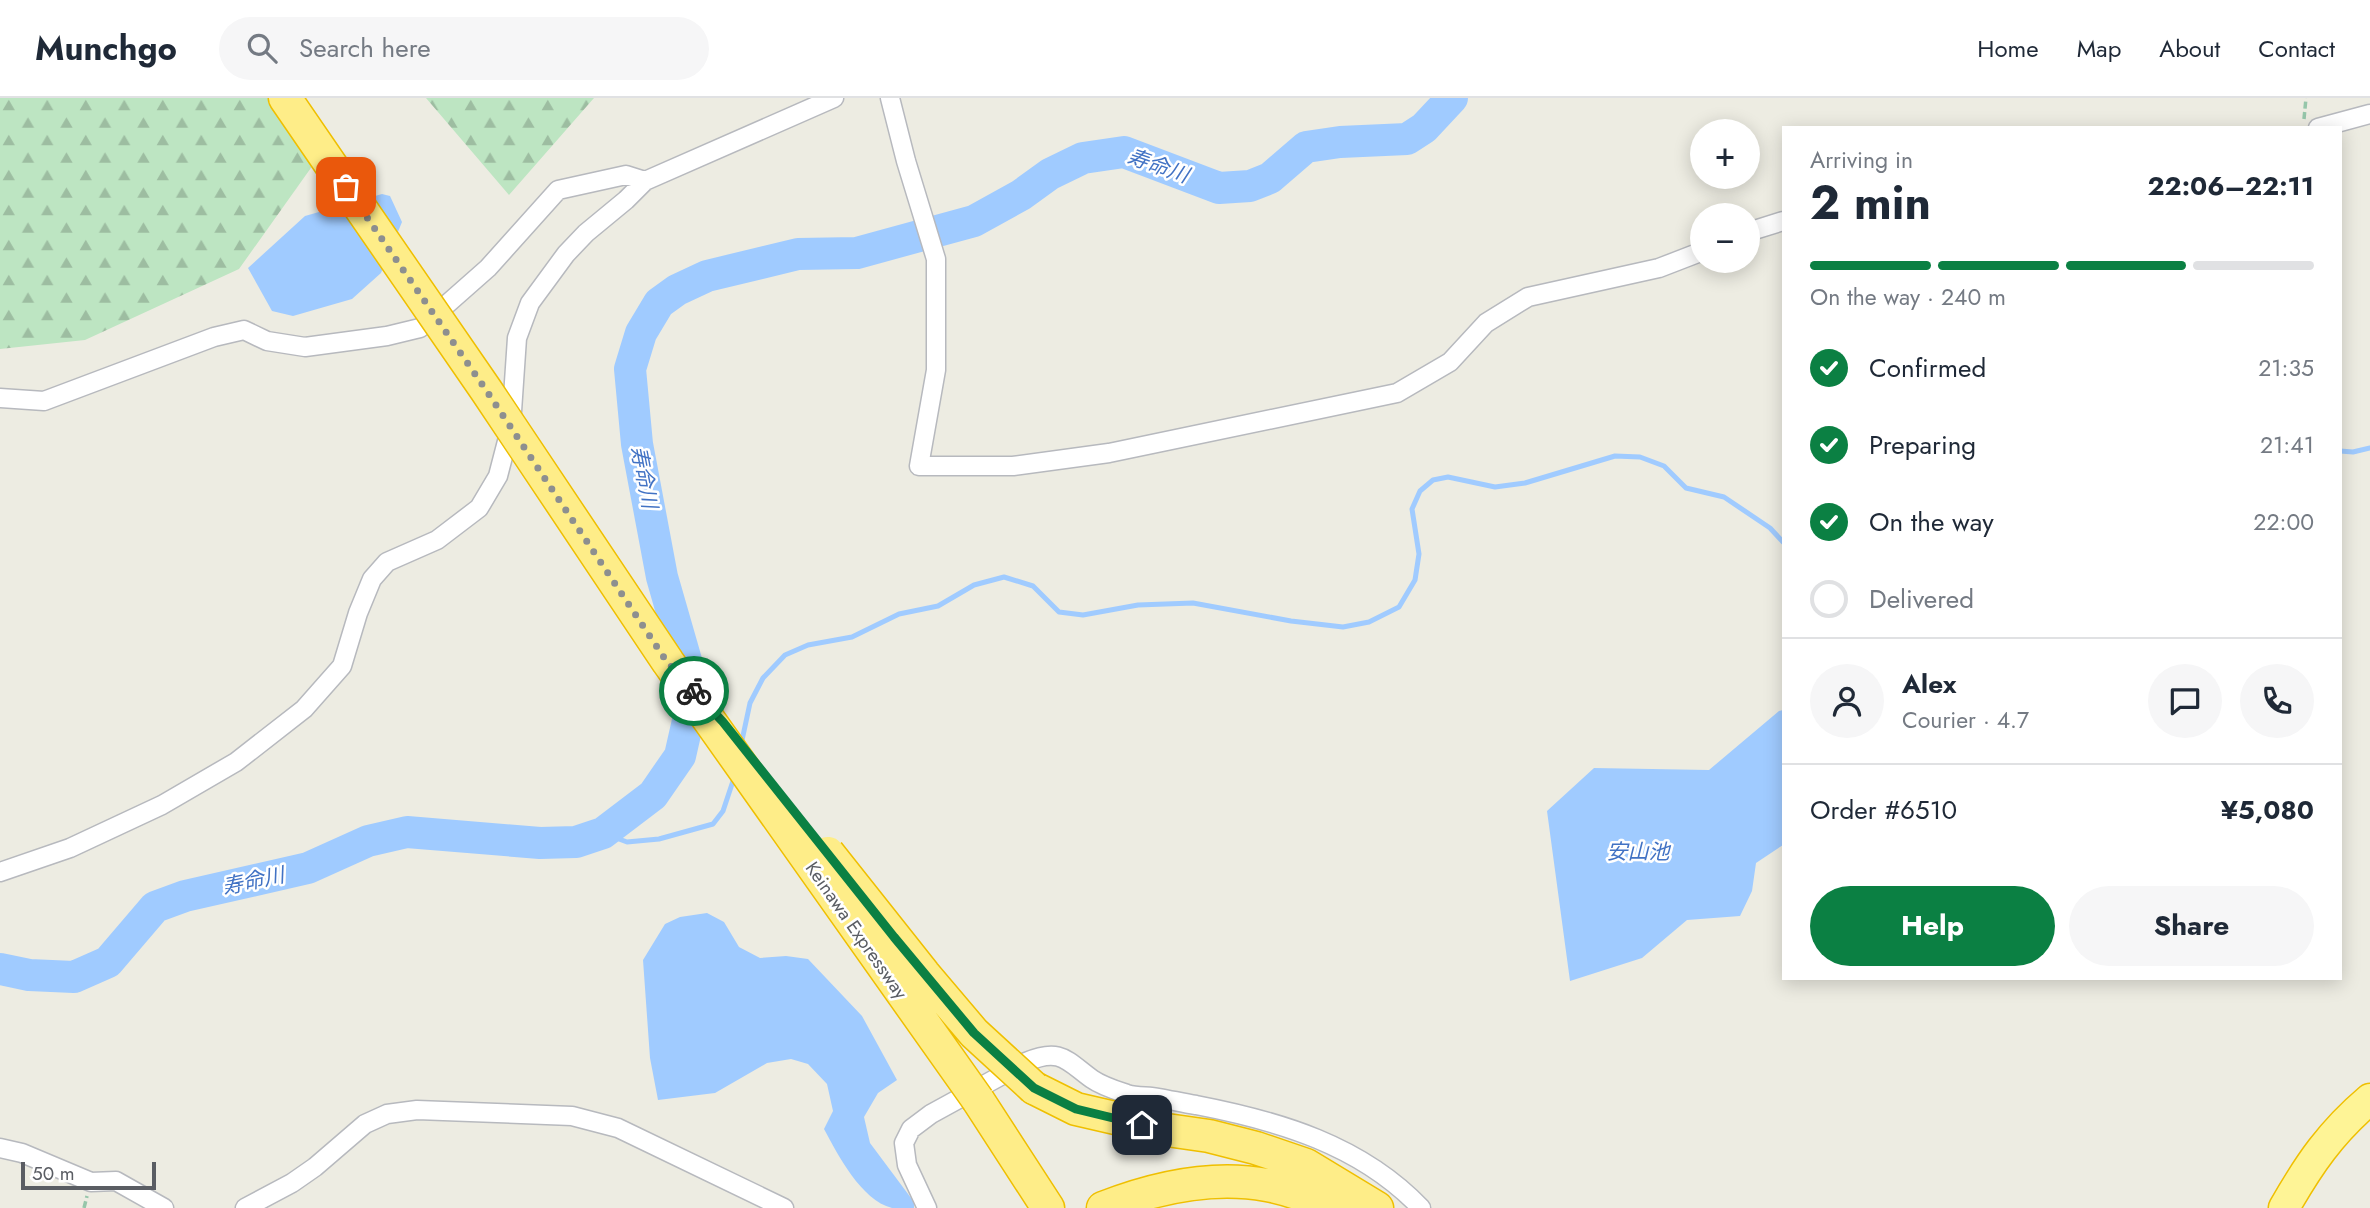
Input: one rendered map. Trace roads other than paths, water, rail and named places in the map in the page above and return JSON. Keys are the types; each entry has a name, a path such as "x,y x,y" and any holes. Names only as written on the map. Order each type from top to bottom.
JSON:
{"highway":[{"name":"Keinawa Expressway","path":"285,98 486,390 667,662 920,1018 970,1106 1048,1208"},
{"path":"667,662 723,722 915,964 974,1033 1034,1088 1076,1109 1167,1130 1209,1136 1306,1165 1377,1208"},
{"path":"2284,1208 2331,1136 2370,1099"},
{"path":"970,1106 1024,1208"},
{"path":"1103,1208 1168,1188 1217,1182 1267,1185 1334,1208"},
{"path":"1156,1208 1175,1202 1222,1197 1276,1201 1299,1208"}],"street":[{"path":"0,872 70,848 162,805 236,762 304,709 342,666 358,613 372,579 387,562 437,540 479,508 498,476 511,426 517,338 530,303 566,254 645,181 834,98"},
{"path":"890,98 936,259 936,370 919,466 1013,466 1109,453 1397,393 1450,362 1486,323 1528,297 1659,268 1690,256"},
{"path":"2325,126 2370,114"},
{"path":"0,398 44,401 214,337 244,330 267,341 305,347 387,336 420,328 488,268 558,190 626,175 645,181"},
{"path":"1760,228 1782,221"},
{"path":"927,1208 907,1165 904,1143 911,1129 931,1114 1034,1058 1058,1056 1069,1059 1100,1084 1130,1095 1207,1107 1319,1138 1381,1172 1421,1208"},
{"path":"245,1208 292,1183 315,1167 365,1124 387,1114 417,1110 572,1116 618,1128 784,1208"},
{"path":"0,1148 22,1153 91,1182 116,1181 164,1208"}],"water":[{"path":"382,194 390,196 402,222 381,273 352,299 293,316 272,311 248,268 305,216"},
{"name":"安山池","path":"1782,710 1782,846 1756,863 1752,891 1740,916 1687,920 1642,958 1570,981 1547,811 1594,768 1709,770"},
{"path":"707,913 724,922 739,947 760,958 786,956 808,959 862,1016 897,1080 878,1093 864,1117 870,1143 914,1202 914,1208 892,1208 881,1203 870,1196 852,1175 824,1129 833,1111 827,1084 808,1064 791,1059 767,1063 715,1093 658,1100 650,1058 643,960 665,924 680,917"}],"waterway":[{"name":"寿命川","path":"0,969 29,975 74,977 108,962 155,907 185,896 308,868 368,841 407,832 540,843 576,842 603,833 653,795 680,756 692,703 687,664 662,577 637,444 630,369 641,333 659,303 677,290 707,276 798,254 857,253 974,221 1021,195 1050,174 1083,158 1124,152 1219,188 1250,186 1270,178 1306,147 1340,142 1407,139 1424,128 1452,98"},
{"path":"2342,451 2370,448"},
{"path":"741,745 750,703 763,678 785,655 808,645 852,637 899,614 938,606 974,585 1004,577 1033,586 1059,612 1083,615 1138,605 1193,603 1291,621 1343,627 1369,622 1399,607 1415,580 1419,554 1412,509 1420,491 1433,480 1448,477 1495,487 1525,483 1615,456 1640,457 1664,466 1686,488 1724,497 1770,528 1782,541"},
{"path":"603,833 627,842 659,839 713,824 723,811 735,775"}]}
